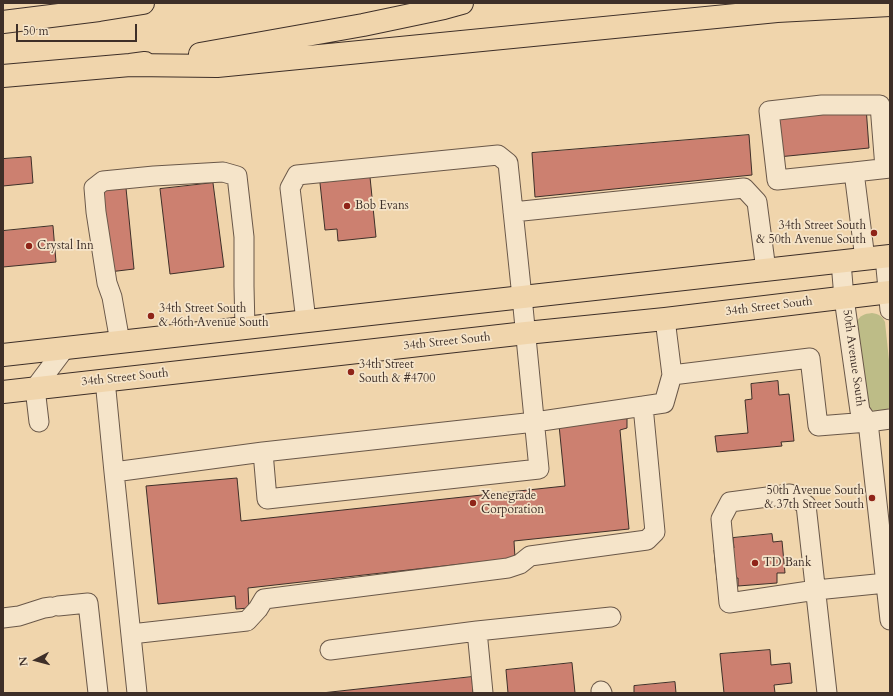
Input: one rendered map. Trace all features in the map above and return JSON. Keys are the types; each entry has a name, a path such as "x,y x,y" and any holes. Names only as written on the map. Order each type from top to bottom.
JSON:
{"highway":[{"path":"3,22 143,3"},
{"path":"3,76 130,65 216,52 363,25 462,3"},
{"path":"130,65 217,66 777,11 890,5"},
{"path":"3,355 880,257"},
{"name":"34th Street South","path":"3,392 844,298 889,298"}],"street":[{"path":"822,105 880,105 887,168 854,172 777,180 769,111 822,105"},
{"path":"263,452 267,499 539,469 508,163 498,155 297,175 290,188 306,321"},
{"path":"120,342 112,297 107,283 94,188 103,181 223,172 237,176 244,237 245,328"},
{"path":"854,172 880,257 889,298"},
{"path":"513,212 744,188 757,202 766,270"},
{"name":"50th Avenue South","path":"841,262 844,298 860,411 868,422 888,581 890,620"},
{"path":"114,472 263,452 535,422 664,403 672,375 665,319"},
{"path":"39,422 35,388 65,348"},
{"path":"672,375 810,358 818,426 890,419"},
{"path":"105,380 137,693"},
{"path":"131,634 247,621 258,609 264,599 508,568 520,564 530,556 646,540 655,532 643,406"},
{"path":"827,693 816,590 806,506 790,494 730,502 721,519 729,604 816,590 888,581"},
{"path":"3,618 19,616 59,603 88,604 98,693"},
{"path":"330,650 477,631 611,617"},
{"path":"477,631 483,693"}],"shaded area":[{"path":"872,313 883,318 885,322 890,370 890,407 884,412 875,412 867,405 856,323 862,315"}],"building":[{"path":"866,107 869,148 778,157 774,116"},
{"path":"749,135 752,175 535,197 532,153"},
{"path":"31,157 33,183 3,186 3,159"},
{"name":"Bob Evans","path":"370,177 376,237 338,241 337,229 325,230 320,183"},
{"path":"213,183 224,267 170,274 160,189"},
{"path":"126,188 134,269 109,272 101,191"},
{"name":"Crystal Inn","path":"53,226 56,262 3,267 3,231"},
{"path":"778,381 779,395 789,394 794,441 781,442 782,446 717,452 715,436 748,433 745,400 752,399 751,384"},
{"path":"627,419 627,428 620,430 629,529 514,541 515,558 248,588 249,608 236,609 235,596 158,604 146,486 237,478 241,521 565,486 559,425"},
{"path":"772,534 773,542 782,541 785,573 777,573 777,583 738,586 738,578 717,580 714,550 734,548 733,538"},
{"path":"770,650 771,665 790,663 792,683 774,685 775,693 724,693 720,654"},
{"path":"572,663 575,693 508,693 506,670"},
{"path":"472,677 473,693 322,693"},
{"path":"675,682 676,693 634,693 634,686"}],"place":[{"name":"Bob Evans","path":"347,206"},
{"name":"34th Street South & 50th Avenue South","path":"874,233"},
{"name":"Crystal Inn","path":"29,246"},
{"name":"34th Street South & 46th Avenue South","path":"151,316"},
{"name":"34th Street South & #4700","path":"351,372"},
{"name":"50th Avenue South & 37th Street South","path":"872,498"},
{"name":"Xenegrade Corporation","path":"473,503"},
{"name":"TD Bank","path":"755,563"}]}
